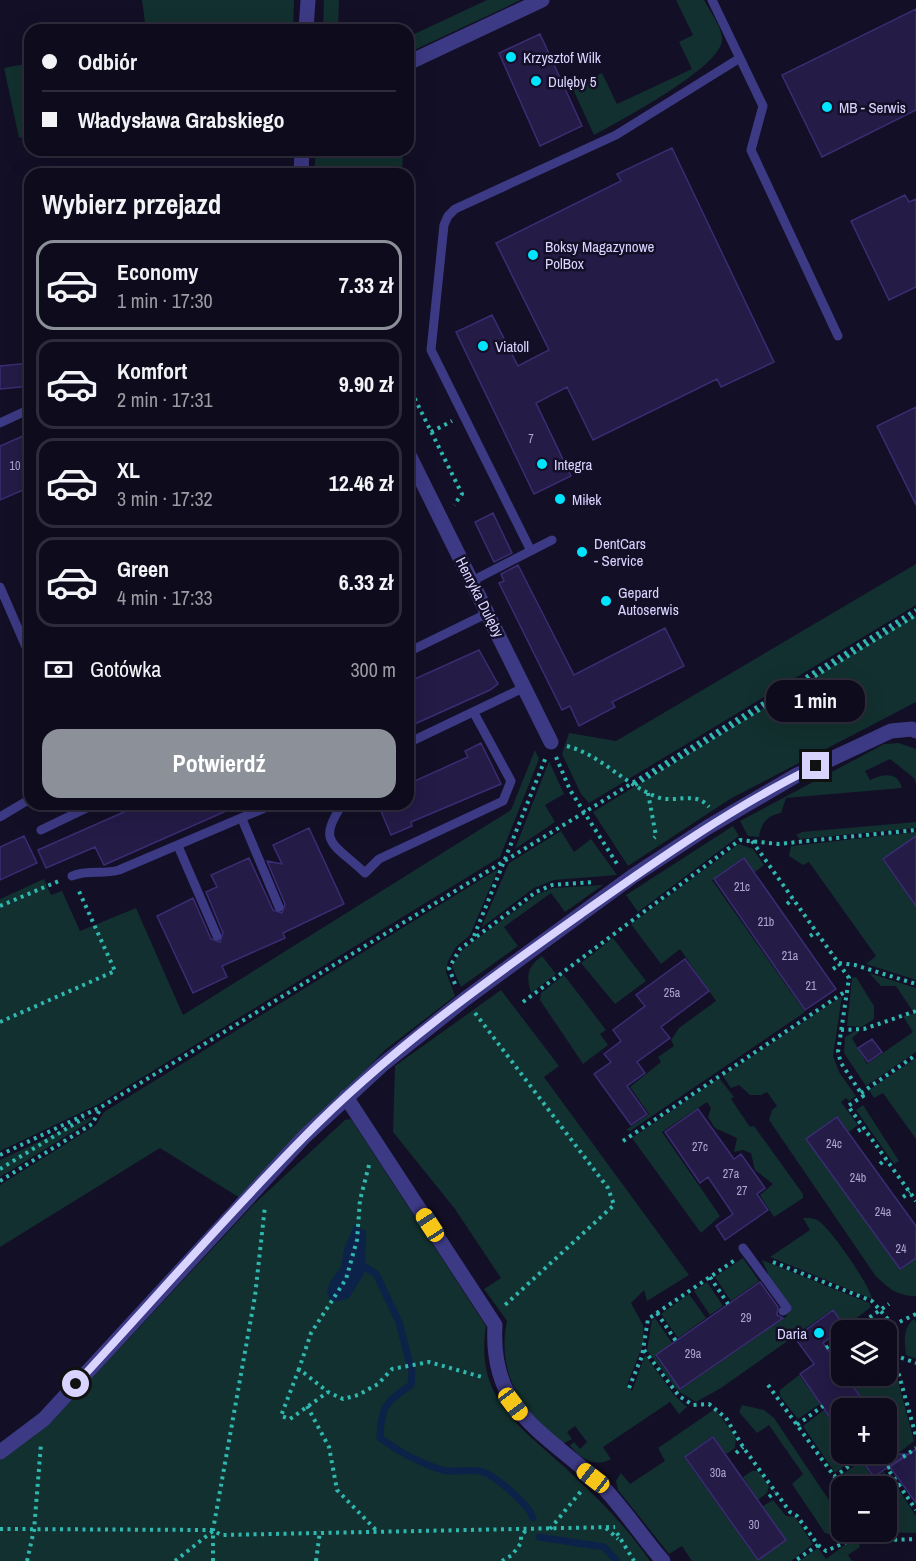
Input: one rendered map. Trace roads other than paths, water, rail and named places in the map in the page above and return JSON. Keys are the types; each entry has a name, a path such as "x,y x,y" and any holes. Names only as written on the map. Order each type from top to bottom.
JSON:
{"street":[{"path":"306,24 308,0"},
{"path":"414,60 542,0"},
{"name":"Henryka Dulęby","path":"414,465 552,742"},
{"path":"0,1452 44,1419 304,1137 346,1097 465,999 627,880 718,821 797,776 891,730 912,729 916,731"},
{"path":"346,1097 495,1325 494,1348 501,1381 524,1420 593,1478 663,1561"}],"lane":[{"path":"712,0 763,106 751,150 838,336"},
{"path":"531,550 431,350 444,225 448,216 455,209 616,135 740,58"},
{"path":"0,423 24,412"},
{"path":"472,581 552,540"},
{"path":"0,586 24,642"},
{"path":"414,649 488,613"},
{"path":"414,740 525,687"},
{"path":"339,810 328,831 330,839 365,873 379,859 503,801 511,781 474,713"},
{"path":"0,818 24,803"},
{"path":"41,830 83,810"},
{"path":"72,876 86,871 109,873 261,810"},
{"path":"242,819 279,907"},
{"path":"178,846 217,936"},
{"path":"747,1252 787,1308 783,1311"}],"water":[{"path":"354,1225 366,1231 365,1272 349,1298 331,1303 327,1292 330,1282 341,1267 344,1249"}],"waterway":[{"path":"365,1267 376,1274 399,1322 412,1372 411,1385 395,1396 383,1412 380,1438 410,1457 434,1467 446,1471 485,1473 518,1498 533,1518"},
{"path":"539,1537 604,1547 617,1561"}],"place":[{"name":"Krzysztof Wilk","path":"511,57"},
{"name":"Dulęby 5","path":"536,81"},
{"name":"MB - Serwis","path":"827,107"},
{"name":"Boksy Magazynowe PolBox","path":"533,255"},
{"name":"Viatoll","path":"483,346"},
{"name":"Integra","path":"542,464"},
{"name":"Miłek","path":"560,499"},
{"name":"DentCars - Service","path":"582,552"},
{"name":"Gepard Autoserwis","path":"606,601"},
{"name":"Daria","path":"819,1333"}]}
